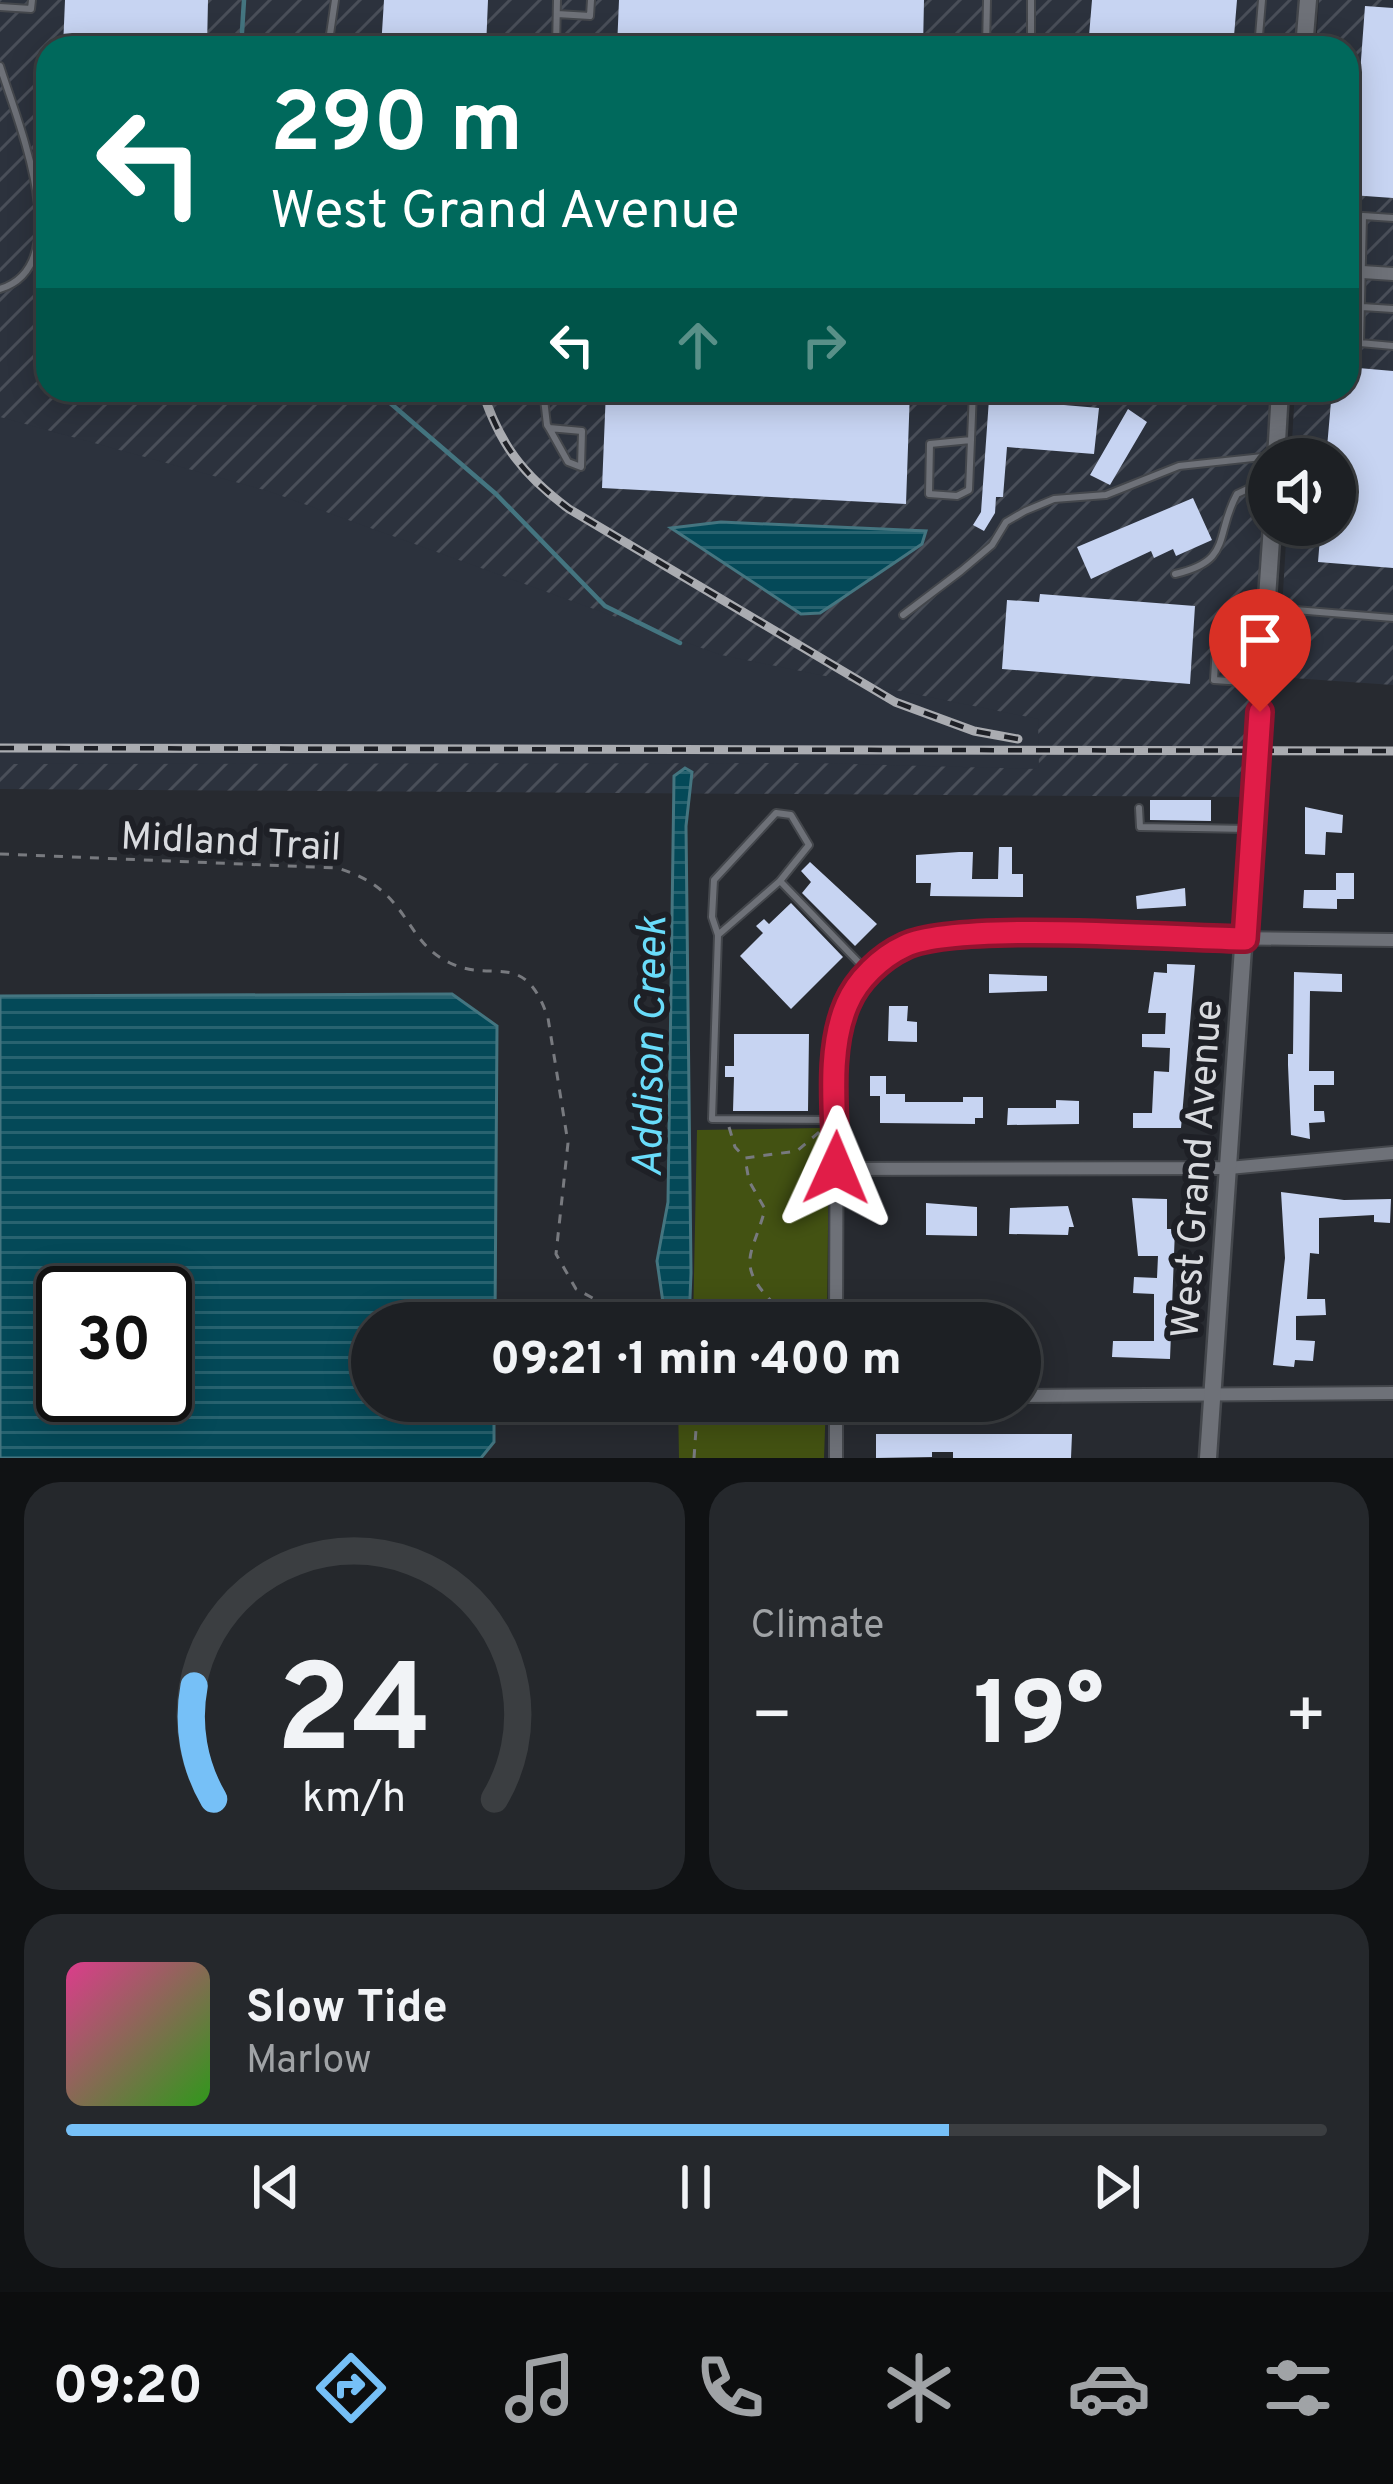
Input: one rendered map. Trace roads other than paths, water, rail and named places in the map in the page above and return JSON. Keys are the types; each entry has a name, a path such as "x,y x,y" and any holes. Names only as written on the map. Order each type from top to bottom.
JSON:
{"main road":[{"path":"1305,36 1308,0"},
{"path":"1277,438 1279,402"},
{"name":"West Grand Avenue","path":"1208,1458 1271,546"}],"street":[{"path":"1359,272 1393,274"},
{"path":"836,1302 836,1168 830,1120 837,1038 848,1002 868,971 905,946 953,935 1393,940"},
{"path":"836,1168 1228,1168 1393,1153"},
{"path":"1041,1396 1393,1393"},
{"path":"836,1422 836,1458"}],"lane":[{"path":"0,7 32,9 32,0"},
{"path":"330,36 335,0"},
{"path":"556,36 557,0"},
{"path":"557,14 590,16 591,0"},
{"path":"986,36 987,0"},
{"path":"1031,0 1031,36"},
{"path":"1259,36 1262,0"},
{"path":"0,65 36,193"},
{"path":"1359,244 1364,216 1393,218"},
{"path":"0,289 13,285 30,268 36,248"},
{"path":"1359,294 1360,343 1393,346"},
{"path":"1362,307 1393,309"},
{"path":"542,402 549,428 568,462 580,466 582,431 549,428"},
{"path":"971,440 930,444 929,494 957,496 969,490 971,440 973,402"},
{"path":"903,615 992,545 1006,522 1025,511 1054,499 1106,495 1180,466 1248,460"},
{"path":"1174,574 1210,562 1220,550 1237,494 1248,489"},
{"path":"1267,608 1393,618"},
{"path":"1262,683 1214,680 1217,629 1265,632"},
{"path":"1139,808 1140,827 1253,829"},
{"path":"718,935 780,881 809,845 791,814 776,813 714,880 712,917 718,935 712,1119 830,1120"},
{"path":"780,881 868,971"}],"water":[{"path":"721,522 926,531 922,544 820,613 801,614 671,528"},
{"path":"685,768 692,772 686,826 690,1302 663,1302 657,1261 668,1202 674,776"},
{"path":"452,994 497,1026 495,1302 351,1302 351,1422 494,1422 494,1442 481,1458 0,1458 0,996"}],"waterway":[{"name":"Addison Creek","path":"242,36 244,0"},
{"name":"Addison Creek","path":"389,402 496,494 605,606 680,643"}],"railway":[{"path":"487,402 515,457 569,509 895,702 974,731 1018,739"},
{"path":"0,748 1393,751"}]}
